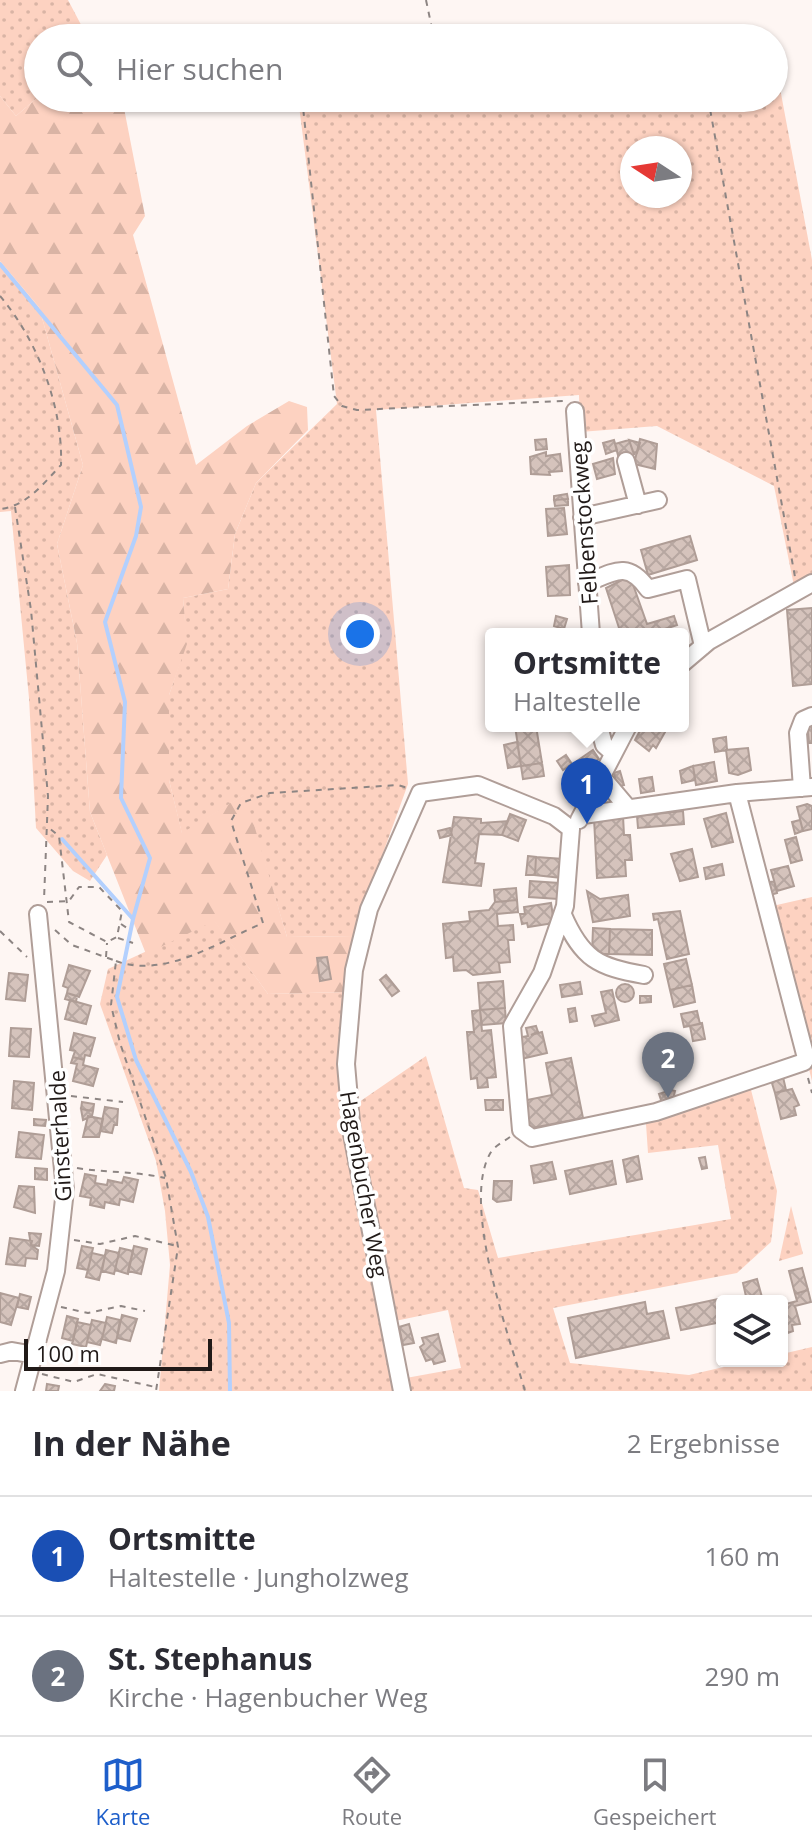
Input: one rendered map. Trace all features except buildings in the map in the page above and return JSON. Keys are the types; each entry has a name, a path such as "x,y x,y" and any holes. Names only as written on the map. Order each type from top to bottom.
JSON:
{"street":[{"name":"Felbenstockweg","path":"575,411 591,628"},
{"path":"626,461 638,505"},
{"path":"582,517 658,500"},
{"path":"587,583 623,569 637,573 648,589 687,579 703,646"},
{"path":"689,658 703,646 805,587"},
{"path":"583,815 737,793 807,788 798,733 803,720 812,716"},
{"path":"601,732 604,745 613,753"},
{"path":"625,732 583,815 571,829 563,915 542,973 512,1026 521,1130 532,1138 656,1112 808,1063 737,793"},
{"path":"601,776 628,808"},
{"path":"420,793 478,785 554,816 571,829"},
{"name":"Hagenbucher Weg","path":"402,1391 352,1134 346,1064 354,970 369,909 413,802 420,793"},
{"name":"Ginsterhalde","path":"24,1391 48,1304 61,1237 64,1165 41,908"},
{"path":"563,915 584,954 613,970 644,975"},
{"path":"0,1354 12,1351 32,1363"}],"path":[{"path":"426,0 431,24"},
{"path":"304,112 334,396 342,406 357,410 562,400 575,411"},
{"path":"711,112 805,587"},
{"path":"0,296 13,311 37,356 62,431 61,465 31,496 15,507 0,509"},
{"path":"15,507 36,653 48,828 41,908 72,945 129,966 163,966 263,923 231,821 241,803 270,793 398,785 420,793"},
{"path":"48,828 59,836 69,901 69,922 107,942"},
{"path":"41,908 69,901 79,887 99,887 122,911 117,937"},
{"path":"119,924 127,928"},
{"path":"0,931 28,959"},
{"path":"107,942 117,937 133,943"},
{"path":"106,958 107,942"},
{"path":"32,1363 74,1382 97,1374 156,1389 178,1247 166,1178 111,1005 116,961"},
{"path":"808,1063 812,1093"},
{"path":"58,1094 123,1102"},
{"path":"521,1130 493,1148 479,1189 494,1282 525,1391"},
{"path":"64,1165 106,1173 122,1169 166,1178"},
{"path":"61,1237 100,1244 135,1236 178,1247"},
{"path":"48,1304 88,1313 121,1306 145,1311"}],"green space":[{"path":"0,0 68,0 81,24 24,24 24,109 16,116 0,96"},
{"path":"0,96 16,116 24,109 24,112 125,112 145,216 133,235 196,465 247,426 289,401 307,407 308,430 256,483 235,534 228,589 183,598 187,644 169,695 169,780 182,833 245,794 287,937 353,936 346,992 268,994 214,921 146,954 90,812 77,643 57,544 83,465 39,307 0,261"},
{"path":"300,112 784,112 812,260 812,581 795,591 774,486 657,426 580,432 579,395 376,410 408,784 353,936 287,937 244,795 182,834 169,780 169,695 186,644 183,598 228,589 235,534 256,483 337,404"},
{"path":"0,261 39,307 83,465 57,544 77,643 90,812 107,855 90,881 73,871 36,828 29,698 11,511 0,512"},
{"path":"812,897 812,1081 768,907"},
{"path":"214,920 268,994 346,992 346,1111 426,1056 464,1188 478,1190 498,1258 731,1219 718,1145 648,1153 646,1124 750,1086 777,1191 771,1242 737,1273 553,1308 570,1363 689,1375 724,1367 788,1367 788,1353 812,1347 812,1391 159,1391 170,1265 165,1211 156,1161 100,1004 108,969","holes":["448,1310 461,1368 406,1378 395,1321"]},
{"path":"791,1206 803,1254 779,1261"}],"waterway":[{"path":"0,264 117,405 141,507 136,536 105,622 125,702 121,798 150,858 133,919"},
{"path":"62,839 133,919 117,997 136,1060 191,1172 208,1217 229,1323 230,1391"}],"place":[{"name":"Ortsmitte","path":"587,824"},
{"name":"St. Stephanus","path":"668,1098"}]}
